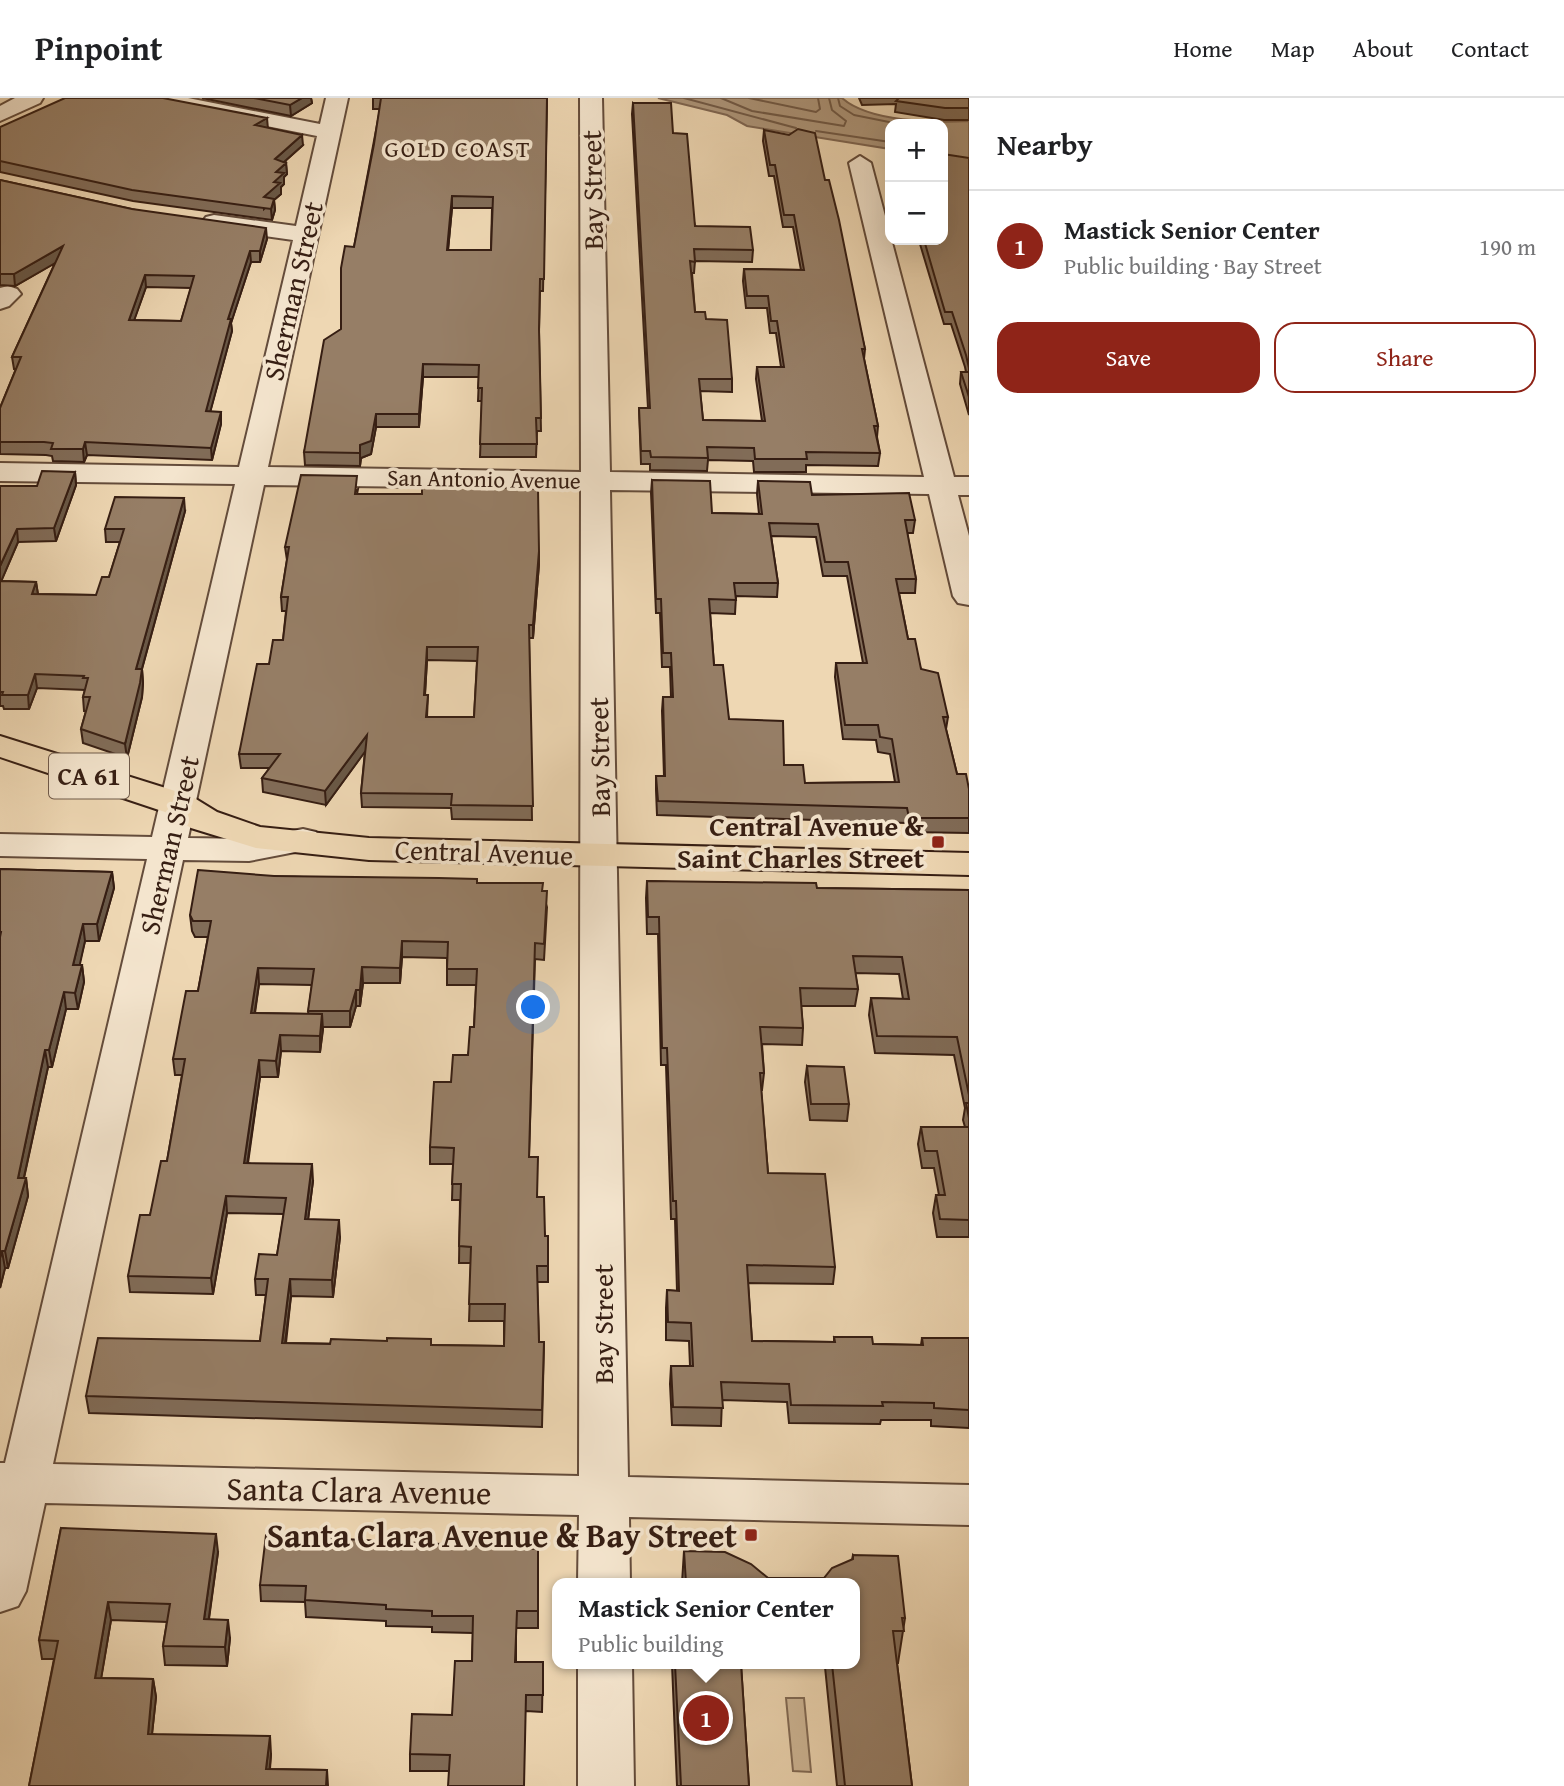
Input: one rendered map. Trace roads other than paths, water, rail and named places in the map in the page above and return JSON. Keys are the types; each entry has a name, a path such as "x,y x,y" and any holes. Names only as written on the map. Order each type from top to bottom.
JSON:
{"main road":[{"name":"CA 61","path":"0,746 178,804 204,820 256,837 303,840"},
{"name":"Central Avenue","path":"303,840 369,849 969,863"}],"street":[{"path":"0,114 32,98"},
{"path":"155,98 329,132"},
{"name":"Sherman Street","path":"0,1591 12,1482 78,1233 168,849 337,98"},
{"name":"Bay Street","path":"591,98 600,856 604,1578"},
{"path":"860,163 956,486 969,596"},
{"path":"190,219 306,235"},
{"name":"San Antonio Avenue","path":"0,472 956,486"},
{"name":"Central Avenue","path":"0,845 249,850 303,840"},
{"name":"Santa Clara Avenue","path":"12,1482 969,1505"},
{"path":"605,1669 606,1786"}],"water":[{"path":"658,98 842,98 868,112 902,119 885,119 885,148 747,126 727,115"},
{"path":"969,121 969,165 948,160 948,122"}],"place":[{"name":"Central Avenue & Saint Charles Street","path":"938,842"},
{"name":"Santa Clara Avenue & Bay Street","path":"751,1535"},
{"name":"Mastick Senior Center","path":"706,1718"}],"district":[{"name":"GOLD COAST","path":"458,149"}]}
